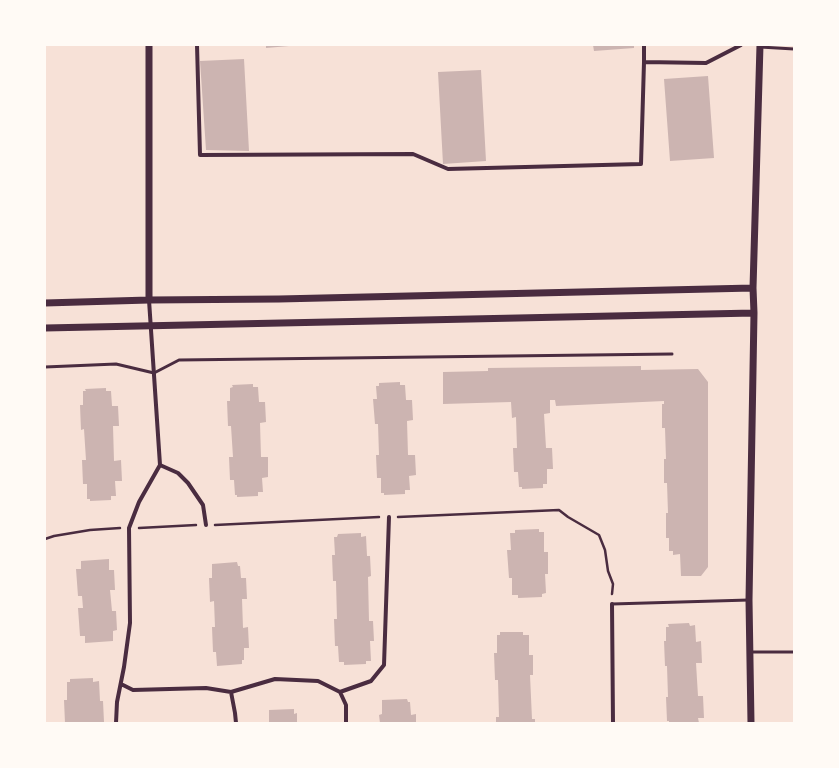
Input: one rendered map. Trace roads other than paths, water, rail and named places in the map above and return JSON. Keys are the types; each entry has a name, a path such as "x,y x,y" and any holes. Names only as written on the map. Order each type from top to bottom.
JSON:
{"street":[{"path":"116,723 117,702 130,623 129,528 140,502 160,465 149,300 149,45"},
{"path":"197,45 200,155 413,154 448,169 641,164 644,45"},
{"path":"644,62 706,63 741,45"},
{"path":"751,723 749,600 754,313 753,288 760,46"},
{"path":"45,303 753,288"},
{"path":"45,328 754,313"},
{"path":"160,465 178,472 188,483 203,505 206,525"},
{"path":"340,692 371,681 384,665 390,517"},
{"path":"612,604 613,723"},
{"path":"120,684 134,690 206,688 230,692 275,679 318,681 340,692 346,705 346,723"},
{"path":"230,692 236,723"}],"lane":[{"path":"760,46 794,49"},
{"path":"45,367 116,364 154,373 180,360 672,354"},
{"path":"612,604 749,600"},
{"path":"749,652 794,652"}]}
